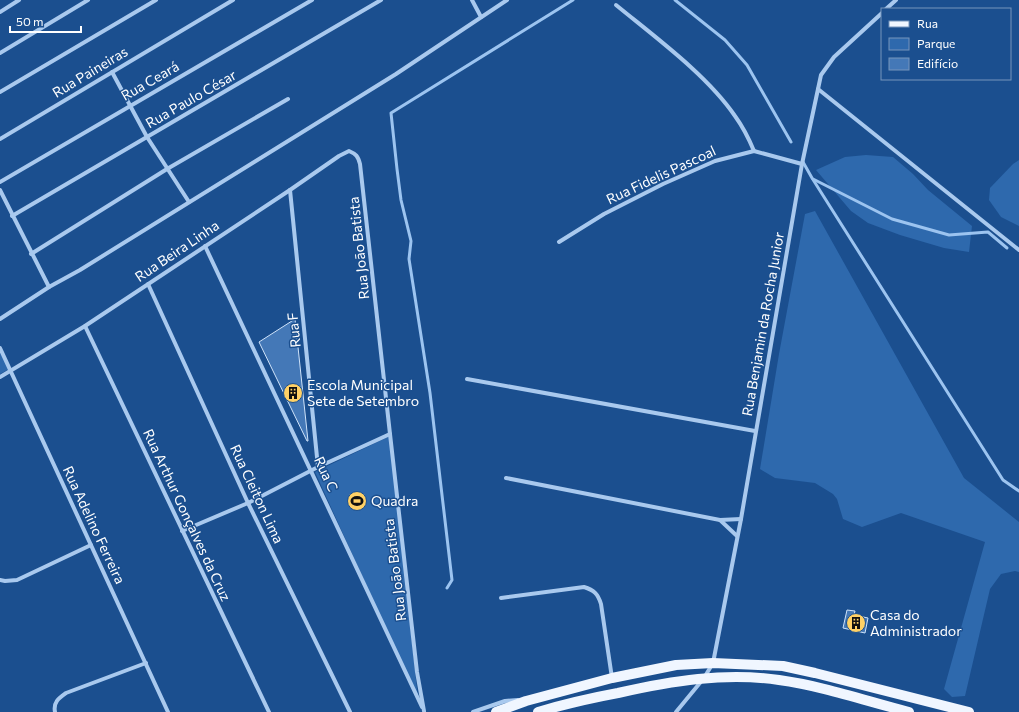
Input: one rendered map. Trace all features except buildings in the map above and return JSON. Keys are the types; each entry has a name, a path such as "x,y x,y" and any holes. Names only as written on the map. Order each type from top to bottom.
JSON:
{"main road":[{"path":"496,712 526,701 612,678 676,665 713,663 761,664 790,668 838,678 969,712"},
{"path":"538,712 633,689 678,681 704,678 740,677 779,680 820,688 909,712"}],"street":[{"path":"0,12 18,0"},
{"path":"0,53 88,0"},
{"path":"0,92 156,0"},
{"name":"Rua Paineiras","path":"0,140 233,0"},
{"name":"Rua Ceará","path":"0,182 312,0"},
{"name":"Rua Paulo César","path":"12,216 381,0"},
{"path":"472,0 481,17"},
{"path":"0,319 49,287 396,74 507,0"},
{"path":"887,8 896,0"},
{"path":"616,5 706,82 734,115 745,132 754,151"},
{"name":"Rua Benjamin da Rocha Junior","path":"713,663 741,518 802,164 821,75 834,57 881,14"},
{"path":"112,72 147,137 189,202"},
{"path":"818,89 1019,250"},
{"path":"31,254 167,169 288,99"},
{"name":"Rua Beira Linha","path":"0,377 85,326 339,156 348,151 356,154 359,157 360,164"},
{"name":"Rua Fidelis Pascoal","path":"559,242 604,214 696,168 734,155 754,151 802,164"},
{"name":"Rua Joāo Batista","path":"360,164 390,434 424,712"},
{"path":"0,190 49,287"},
{"name":"Rua F","path":"290,190 318,467"},
{"name":"Rua C","path":"205,246 312,470 412,689 424,712"},
{"name":"Rua Cleiton Lima","path":"148,284 248,503 350,712"},
{"name":"Rua Arthur Gonçalves da Cruz","path":"85,326 269,712"},
{"name":"Rua Adelino Ferreira","path":"0,348 12,371 168,712"},
{"path":"467,379 755,431"},
{"path":"182,531 248,503 318,467 390,434"},
{"path":"506,478 720,520 741,518"},
{"path":"720,520 737,536"},
{"path":"0,580 17,580 91,545"},
{"path":"501,598 584,587 592,590 598,596 601,604 612,678"},
{"path":"55,712 54,708 57,699 66,693 146,663"},
{"path":"676,712 704,678 713,663"},
{"path":"473,712 505,701 526,701"}],"green space":[{"path":"866,155 893,157 913,174 928,190 972,226 969,252 944,248 900,235 868,223 851,211 816,170 845,157"},
{"path":"1019,160 1019,226 1001,217 989,200 990,188 1013,164"},
{"path":"815,211 964,478 1019,522 1019,572 1015,571 1001,574 990,589 965,696 952,697 944,689 985,542 901,513 862,527 843,519 837,499 833,494 815,483 775,478 760,469 779,354 805,214"},
{"path":"0,353 9,369 0,374"},
{"path":"390,436 418,699 315,472"}],"waterway":[{"path":"447,588 452,580 430,393 409,259 411,241 401,200 391,113 573,0"},
{"path":"675,0 725,40 747,65 791,142"},
{"path":"803,162 1003,480 1019,491"},
{"path":"813,179 892,219 949,235 988,232 1007,248"}],"place":[{"name":"Escola Municipal Sete de Setembro","path":"293,393"},
{"name":"Quadra","path":"357,501"},
{"name":"Casa do Administrador","path":"856,623"}]}
